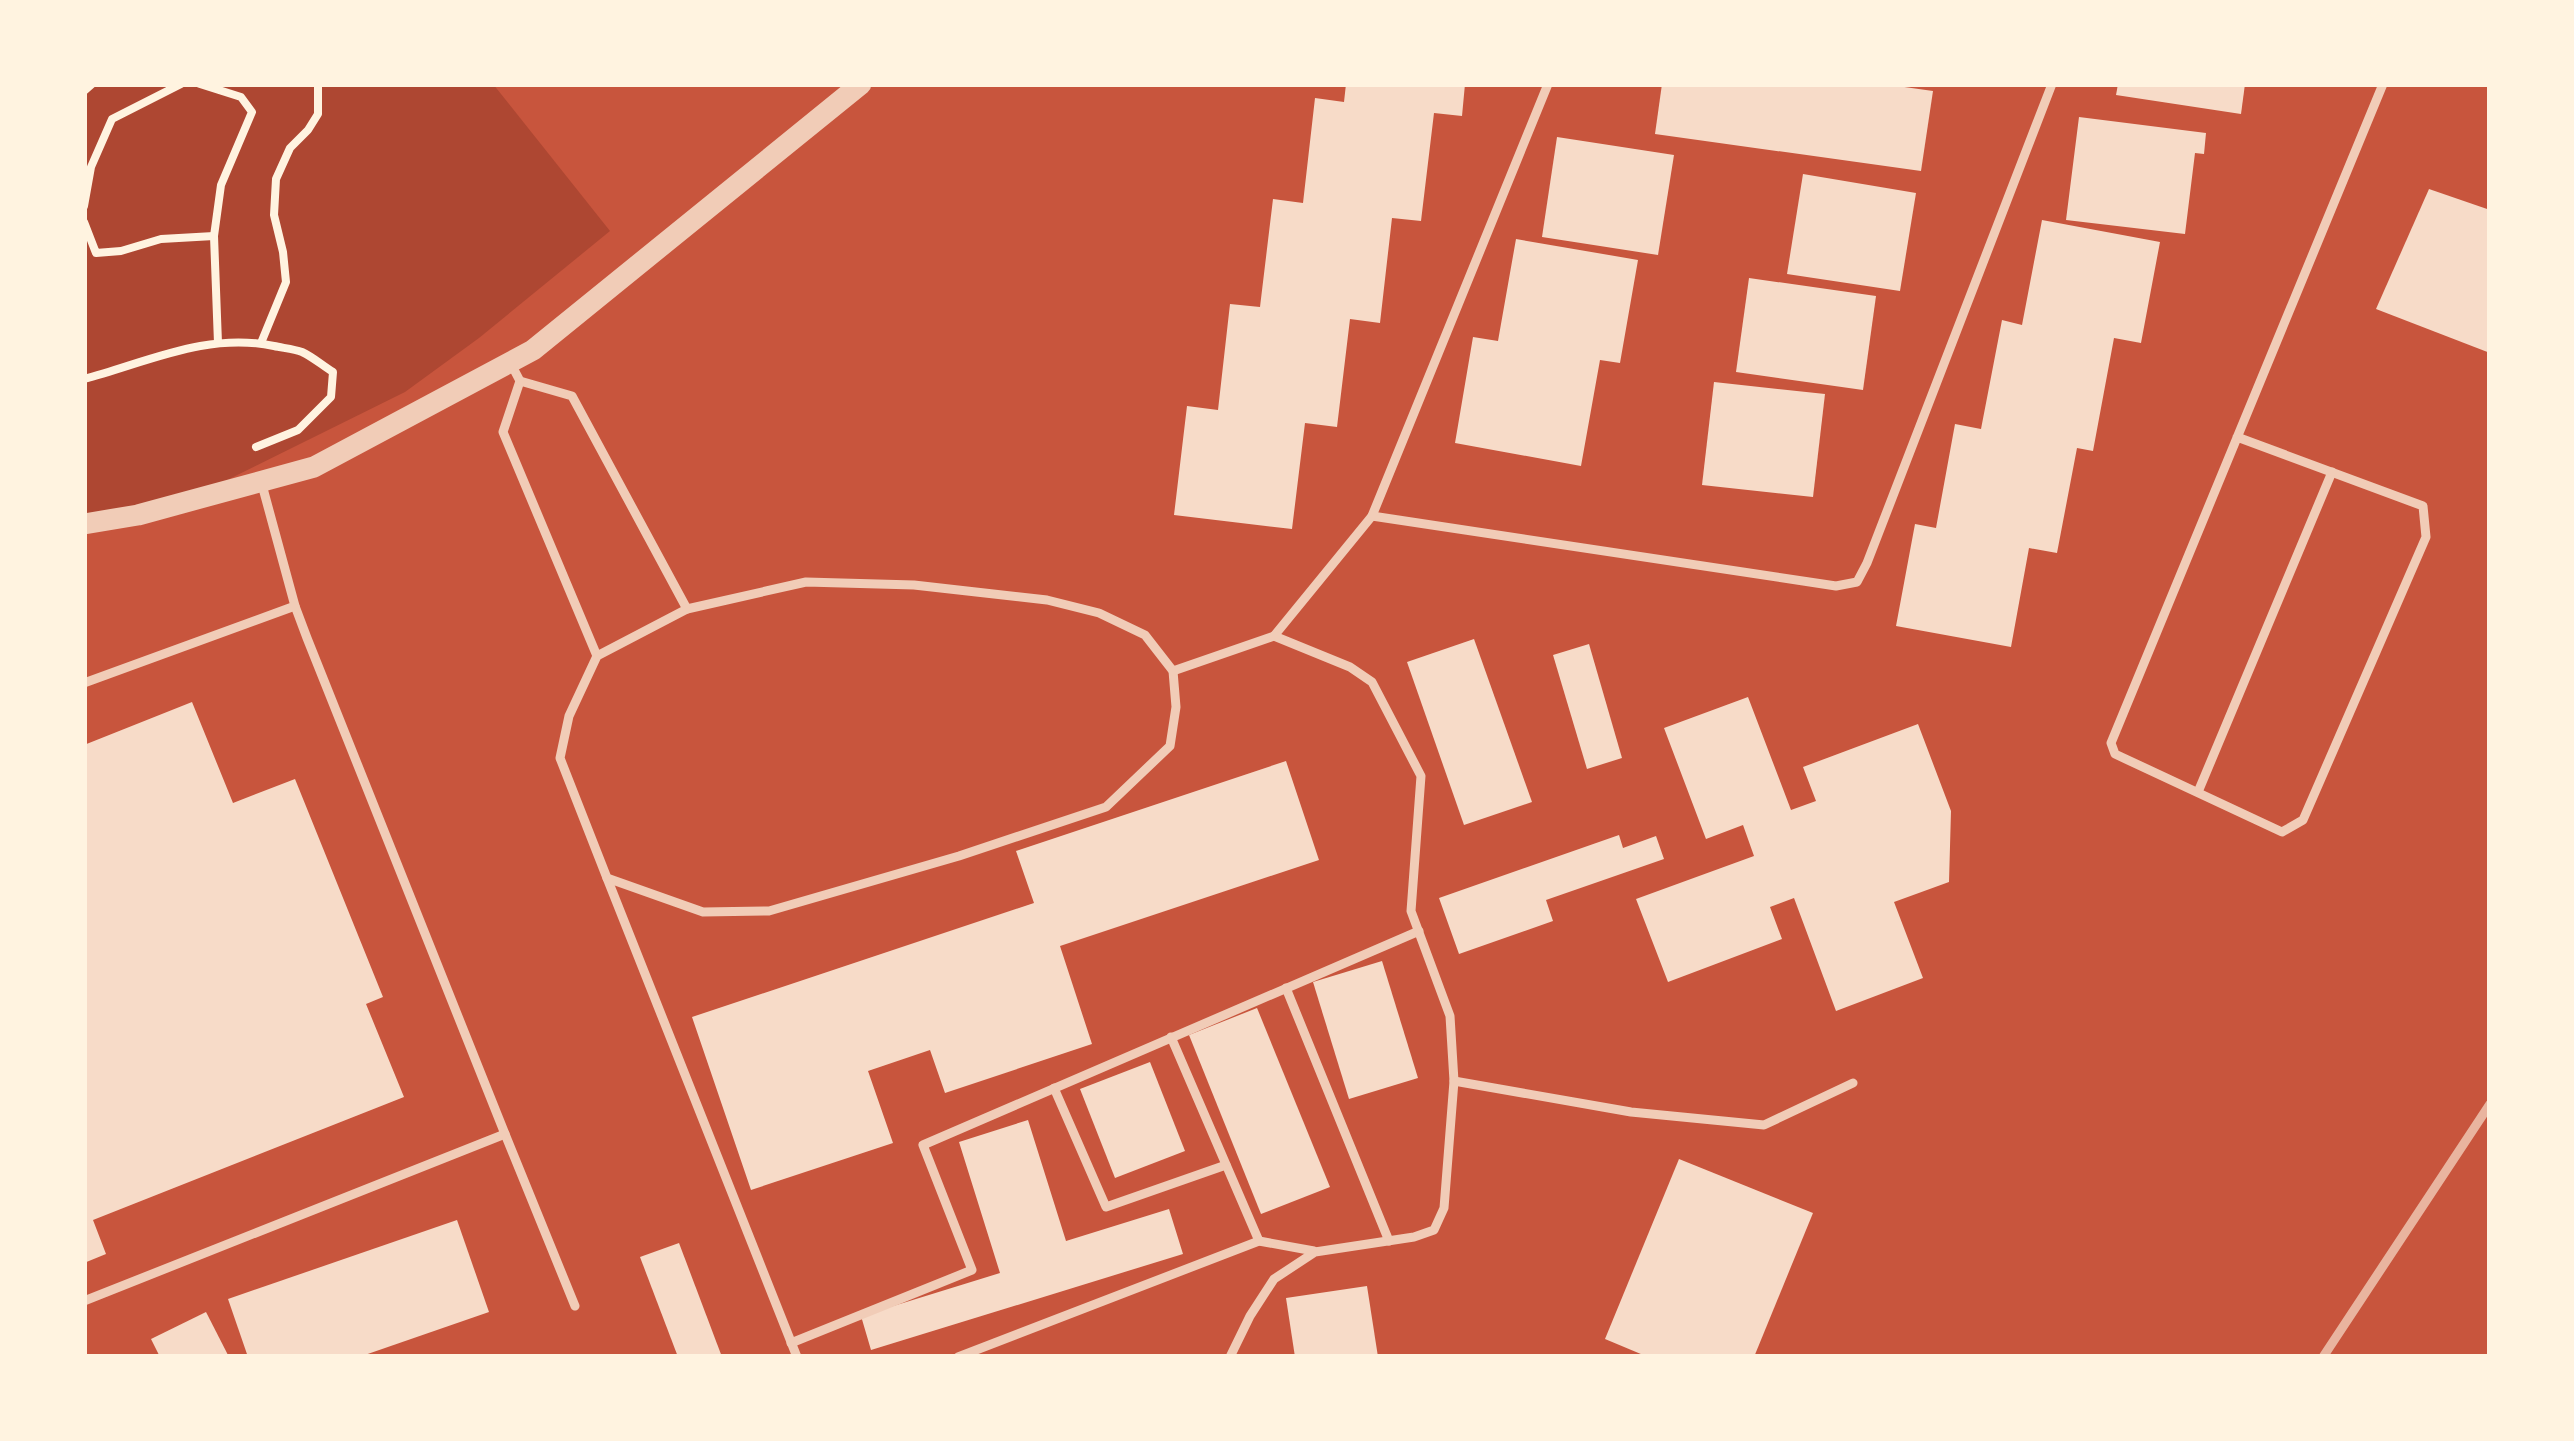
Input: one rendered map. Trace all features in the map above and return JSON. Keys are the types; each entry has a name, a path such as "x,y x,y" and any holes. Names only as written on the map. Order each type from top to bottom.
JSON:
{"street":[{"path":"84,524 314,467 515,372 532,350 861,84"}],"lane":[{"path":"1173,671 1274,636 1372,516 1548,84"},
{"path":"1372,516 1836,586 1857,582 2052,84"},
{"path":"2237,436 2422,506 2426,537 2303,820 2282,832 2115,754 2111,742 2237,436 2383,84"},
{"path":"597,656 503,432 515,372 572,396 687,608"},
{"path":"2198,792 2332,472"},
{"path":"261,481 295,607 575,1306"},
{"path":"607,878 703,912 770,911 1106,808 1170,746 1176,706 1173,671 1145,635 1099,613 1046,600 914,585 806,582 687,608 597,656 569,716 560,758 607,878 797,1357"},
{"path":"84,683 295,607"},
{"path":"958,1357 1258,1240 1316,1252 1414,1237 1434,1230 1444,1208 1454,1081 1450,1016 1411,911 1421,776 1372,682 1350,667 1274,636"},
{"path":"791,1343 972,1270 923,1144 1419,931"},
{"path":"1286,988 1389,1240"},
{"path":"1171,1037 1258,1240"},
{"path":"1454,1081 1631,1112 1764,1125 1853,1083"},
{"path":"1054,1088 1106,1207 1226,1165"},
{"path":"84,1300 505,1133"},
{"path":"1230,1357 1274,1279 1316,1252"}],"path":[{"path":"84,91 92,84"},
{"path":"84,206 91,167 112,119 181,84"},
{"path":"200,84 241,98 252,112 221,185 214,236 218,343"},
{"path":"261,343 286,282 274,215 276,179 290,148 318,114 318,84"},
{"path":"84,222 96,254 161,239 214,236"},
{"path":"84,379 168,352 218,343 261,343 301,352 333,372 331,397 298,430 248,450"}],"shaded area":[{"path":"84,84 493,84 610,231 405,392 215,486 84,522"}],"building":[{"path":"1346,84 1465,84 1462,116 1434,113 1421,221 1392,218 1380,323 1350,319 1337,427 1305,423 1292,529 1174,515 1187,406 1218,410 1230,304 1260,307 1273,199 1303,203 1315,98 1344,102"},
{"path":"1662,84 1883,84 1933,91 1921,171 1655,134"},
{"path":"2118,84 2245,84 2241,114 2116,95"},
{"path":"2079,117 2206,133 2204,154 2195,153 2185,234 2066,220"},
{"path":"1557,137 1674,155 1658,255 1542,237"},
{"path":"1803,174 1916,193 1900,291 1787,274"},
{"path":"2429,189 2490,210 2490,353 2376,309"},
{"path":"2042,220 2160,242 2141,343 2114,338 2093,451 2077,448 2057,553 2029,548 2011,647 1896,626 1915,524 1936,528 1955,424 1981,429 2002,320 2022,325"},
{"path":"1516,239 1638,260 1620,363 1600,360 1581,466 1455,443 1473,337 1498,341"},
{"path":"1749,278 1876,296 1863,390 1736,372"},
{"path":"1714,382 1825,394 1813,497 1702,485"},
{"path":"1474,639 1532,802 1464,825 1407,662"},
{"path":"1589,644 1622,758 1587,769 1553,655"},
{"path":"1748,697 1791,810 1816,801 1803,767 1918,724 1951,811 1949,882 1894,902 1923,978 1836,1011 1794,898 1770,907 1782,939 1668,982 1636,899 1754,856 1743,825 1706,839 1664,728"},
{"path":"192,702 233,803 295,779 383,997 366,1004 404,1097 93,1220 106,1254 84,1263 84,745"},
{"path":"1286,761 1319,860 1060,946 1092,1044 945,1093 930,1050 868,1071 893,1143 751,1190 692,1017 1034,903 1016,851"},
{"path":"1619,835 1623,848 1656,836 1664,859 1546,900 1553,921 1459,954 1439,898"},
{"path":"1382,961 1418,1078 1349,1099 1313,982"},
{"path":"1257,1008 1330,1187 1261,1214 1189,1035"},
{"path":"1150,1062 1185,1151 1115,1178 1080,1089"},
{"path":"1028,1120 1066,1241 1169,1209 1183,1254 871,1350 861,1316 1000,1273 959,1142"},
{"path":"1679,1159 1813,1213 1754,1357 1648,1357 1605,1339"},
{"path":"457,1220 489,1312 359,1357 248,1357 228,1299"},
{"path":"679,1243 722,1357 678,1357 640,1257"},
{"path":"1367,1286 1378,1357 1295,1357 1286,1298"},
{"path":"206,1312 229,1357 160,1357 151,1339"}],"railway":[{"path":"2323,1357 2490,1104"}]}
